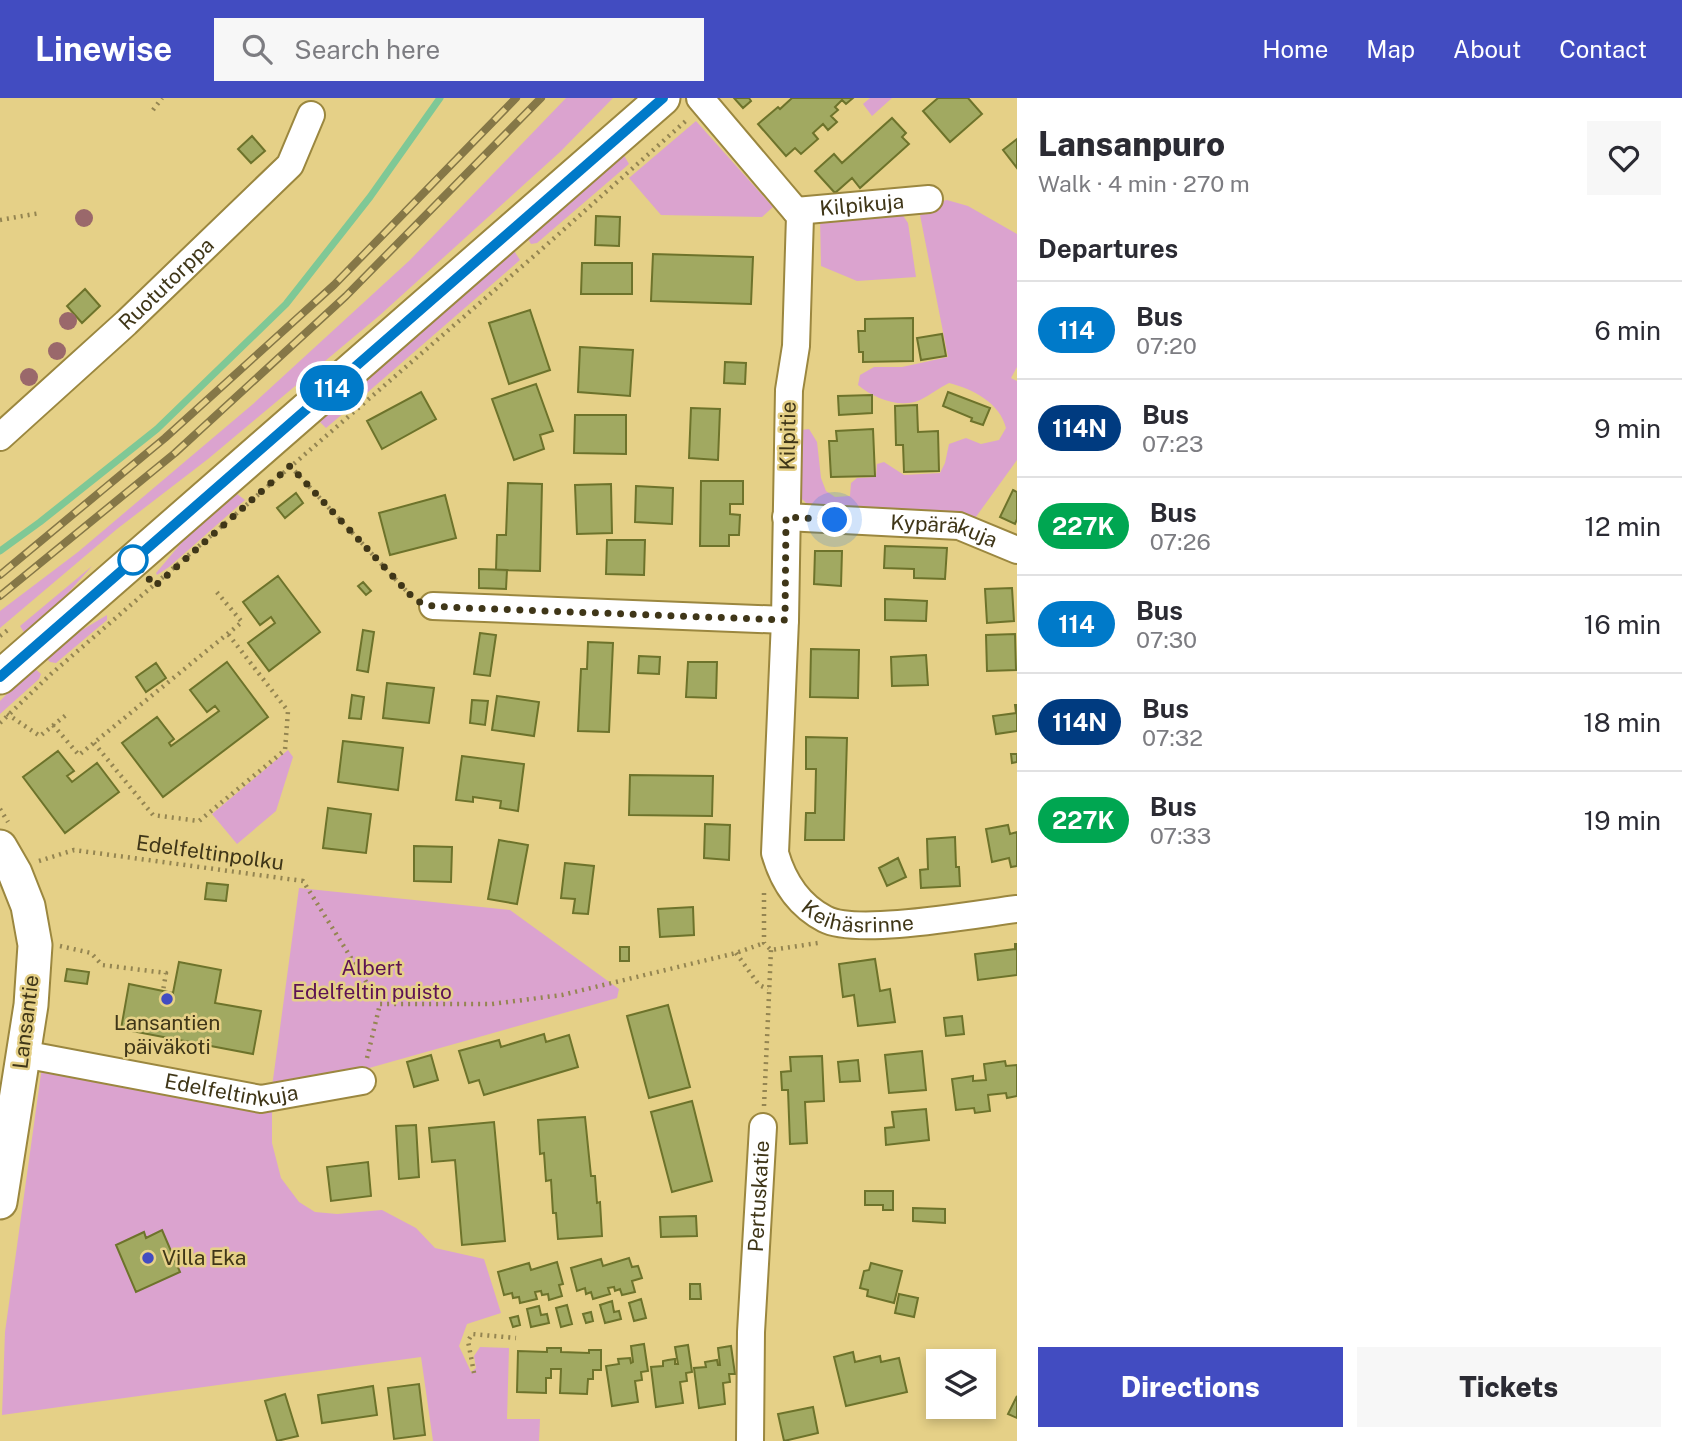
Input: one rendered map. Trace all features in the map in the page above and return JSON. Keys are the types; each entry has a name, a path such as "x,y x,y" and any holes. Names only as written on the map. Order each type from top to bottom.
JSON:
{"street":[{"path":"0,677 663,98"},
{"path":"702,101 796,211"},
{"name":"Ruotutorppa","path":"0,437 126,323 290,165 312,115"},
{"name":"Kilpikuja","path":"796,211 929,199"},
{"name":"Kilpitie","path":"776,812 785,620 789,390 796,346 800,216 796,211"},
{"name":"Kypäräkuja","path":"786,517 959,526 1017,550"},
{"path":"433,606 785,620"},
{"name":"Keihäsrinne","path":"776,812 775,853 781,876 798,899 825,920 849,926 913,922 1017,909"},
{"name":"Lansantie","path":"0,847 16,873 28,906 35,945 31,1005 0,1202"},
{"name":"Edelfeltinkuja","path":"23,1054 261,1099 362,1081"},
{"name":"Pertuskatie","path":"750,1441 751,1332 763,1128"}],"path":[{"path":"153,110 162,98"},
{"path":"0,723 290,466 534,256 702,101"},
{"path":"0,220 40,214"},
{"path":"290,466 416,601 433,606"},
{"path":"53,725 79,755 228,634 242,622 215,590"},
{"path":"94,743 153,815 199,821 285,750 288,711 228,634"},
{"path":"7,714 40,736 66,715"},
{"name":"Edelfeltinpolku","path":"29,864 74,850 303,881 380,1004"},
{"path":"764,890 764,943 771,950 847,939 849,926"},
{"path":"362,1081 380,1004 492,1004 562,995 736,953 764,943"},
{"path":"50,944 91,953 102,965 166,973 163,991"},
{"name":"Pertuskatie","path":"763,1128 771,950"},
{"path":"736,953 759,985 768,989"},
{"path":"474,1373 468,1341 472,1334 516,1338"}],"green space":[{"path":"566,98 613,98 560,152 380,315 0,628 0,611 78,552 253,404 410,260"},
{"path":"870,98 892,98 872,116 863,104"},
{"path":"696,121 773,207 762,217 661,215 629,178"},
{"path":"622,152 629,164 537,243 531,244 526,236"},
{"path":"947,200 968,206 1017,234 1017,367 1011,378 1017,381 1017,460 973,521 812,509 798,495 801,430 809,429 817,442 821,478 826,491 835,497 850,496 851,483 857,478 876,477 877,464 884,462 904,475 940,473 949,444 966,438 981,444 999,440 1006,428 992,404 976,393 949,383 920,400 904,403 879,398 858,385 860,375 874,367 902,367 948,357 920,215 927,205"},
{"path":"902,214 908,223 916,277 857,281 821,266 820,217"},
{"path":"513,249 520,260 326,428 320,422 344,396"},
{"path":"237,494 245,500 157,575 193,529"},
{"path":"92,566 54,609 25,634 20,626"},
{"path":"107,615 107,620 56,663 45,657 82,630"},
{"path":"33,667 41,674 39,679 0,714 0,701"},
{"path":"288,750 293,757 276,811 237,844 212,814"},
{"name":"Albert Edelfeltin puisto","path":"299,888 510,910 619,989 617,998 355,1072 272,1087"},
{"path":"45,1045 272,1087 272,1143 281,1178 299,1202 315,1212 337,1214 382,1210 416,1228 435,1248 484,1259 501,1313 467,1324 459,1346 471,1372 476,1368 474,1356 480,1347 509,1348 507,1419 540,1419 539,1441 433,1441 421,1357 2,1415 5,1332"}],"building":[{"path":"734,98 749,98 751,101 743,108"},
{"path":"792,98 853,98 846,104 842,100 835,107 838,110 831,116 837,122 828,130 823,124 813,133 818,139 801,154 795,148 786,156 758,124"},
{"path":"938,98 968,98 982,114 950,142 923,111"},
{"path":"892,118 906,133 902,137 909,144 860,188 852,178 835,193 815,171 834,154 842,163"},
{"path":"252,136 265,151 251,163 238,149"},
{"path":"1017,139 1017,168 1003,150"},
{"path":"596,216 620,217 619,246 595,245"},
{"path":"653,254 753,257 751,304 651,301"},
{"path":"582,263 632,263 632,294 581,294"},
{"path":"85,289 100,306 82,323 67,306"},
{"path":"530,310 550,370 509,384 489,323"},
{"path":"913,318 913,361 863,362 863,352 859,352 858,331 865,331 865,319"},
{"path":"942,334 946,356 921,360 917,338"},
{"path":"580,347 633,350 630,396 578,392"},
{"path":"725,362 746,363 745,384 724,383"},
{"path":"536,384 553,431 540,435 544,449 514,460 492,399"},
{"path":"421,392 436,419 382,449 367,421"},
{"path":"948,392 990,408 983,425 943,406"},
{"path":"872,395 872,413 839,415 838,396"},
{"path":"917,405 918,432 938,431 939,471 904,472 903,445 896,445 895,406"},
{"path":"691,408 720,409 718,460 689,458"},
{"path":"575,415 626,415 626,454 574,453"},
{"path":"873,429 875,476 831,477 829,441 837,441 836,431"},
{"path":"701,481 743,481 743,504 730,504 730,514 740,515 739,535 729,535 729,546 700,546"},
{"path":"508,483 542,484 540,571 496,570 497,535 506,535"},
{"path":"611,484 612,533 577,534 575,485"},
{"path":"636,486 673,488 672,524 635,522"},
{"path":"1013,490 1017,492 1015,524 1000,517"},
{"path":"296,493 303,503 285,518 277,508"},
{"path":"445,495 456,538 390,555 379,513"},
{"path":"607,540 645,540 644,575 606,574"},
{"path":"885,546 947,548 945,579 914,578 914,569 884,568"},
{"path":"815,551 842,551 841,586 814,584"},
{"path":"479,569 507,570 506,589 479,588"},
{"path":"278,576 320,632 269,671 248,643 275,623 271,617 260,625 243,602"},
{"path":"363,582 371,591 366,595 358,586"},
{"path":"1012,588 1014,621 987,623 985,589"},
{"path":"885,599 927,601 926,621 885,620"},
{"path":"363,630 374,632 368,672 357,670"},
{"path":"480,633 496,635 490,676 474,674"},
{"path":"1015,634 1016,670 987,671 986,635"},
{"path":"588,642 613,643 609,732 578,731 581,669 587,669"},
{"path":"811,649 859,650 858,698 810,697"},
{"path":"926,655 928,685 892,686 891,657"},
{"path":"639,656 660,657 659,674 638,673"},
{"path":"227,662 268,717 163,797 122,743 157,717 174,739 169,743 171,746 219,711 215,706 207,712 190,690"},
{"path":"688,662 717,662 716,698 686,697"},
{"path":"156,663 166,678 146,692 136,677"},
{"path":"387,683 434,688 429,723 383,718"},
{"path":"352,695 364,697 361,719 349,718"},
{"path":"497,696 539,702 534,736 492,730"},
{"path":"472,700 488,701 485,725 470,723"},
{"path":"1017,705 1017,731 996,734 993,716 1016,713"},
{"path":"806,737 847,738 844,840 805,840 806,813 815,813 816,769 806,769"},
{"path":"343,741 403,748 398,790 338,782"},
{"path":"58,751 74,771 67,776 72,782 97,763 119,792 65,833 23,777"},
{"path":"1011,754 1017,754 1017,762 1012,763"},
{"path":"462,756 524,764 518,811 500,808 501,801 473,797 473,802 456,800"},
{"path":"630,775 713,776 712,816 629,815"},
{"path":"328,808 371,814 366,853 323,848"},
{"path":"705,824 730,825 729,860 704,858"},
{"path":"1008,825 1010,834 1017,832 1017,866 1011,867 1009,858 992,862 986,829"},
{"path":"955,837 960,886 921,888 920,870 928,869 927,839"},
{"path":"499,840 528,845 517,904 488,899"},
{"path":"414,846 452,847 451,882 414,881"},
{"path":"898,858 906,877 887,886 879,868"},
{"path":"565,863 594,866 588,914 573,913 575,899 561,898"},
{"path":"207,883 228,885 226,901 205,899"},
{"path":"693,907 694,935 660,937 658,909"},
{"path":"1015,944 1017,975 978,980 975,954 1015,949"},
{"path":"620,947 629,947 629,961 620,961"},
{"path":"875,959 880,991 890,989 895,1022 858,1026 854,995 843,997 839,964"},
{"path":"179,962 221,970 215,1003 261,1011 253,1054 121,1029 129,984 173,993"},
{"path":"67,969 89,972 87,984 65,981"},
{"path":"668,1005 690,1087 649,1098 627,1016"},
{"path":"962,1016 964,1034 946,1036 944,1018"},
{"path":"544,1034 546,1042 569,1035 578,1067 484,1095 479,1080 469,1083 459,1051 499,1040 501,1047"},
{"path":"922,1051 926,1090 889,1093 885,1055"},
{"path":"431,1055 438,1080 414,1087 407,1062"},
{"path":"822,1056 824,1101 805,1102 807,1143 790,1144 788,1090 782,1090 781,1072 791,1071 790,1057"},
{"path":"858,1060 860,1081 840,1082 838,1062"},
{"path":"1005,1061 1006,1066 1017,1065 1017,1096 1007,1098 1006,1093 988,1095 990,1111 975,1113 974,1108 956,1110 952,1079 973,1076 973,1081 986,1080 984,1064"},
{"path":"692,1101 712,1181 672,1192 651,1112"},
{"path":"926,1109 929,1140 886,1145 885,1128 894,1127 892,1112"},
{"path":"585,1117 591,1176 595,1176 597,1203 600,1202 602,1236 558,1239 551,1180 546,1181 544,1153 540,1154 538,1120"},
{"path":"494,1122 505,1241 462,1245 455,1160 432,1162 429,1128"},
{"path":"416,1125 419,1177 399,1179 396,1126"},
{"path":"368,1162 371,1196 331,1201 327,1167"},
{"path":"865,1191 893,1191 893,1210 883,1210 883,1205 865,1205"},
{"path":"913,1208 945,1209 945,1223 913,1221"},
{"path":"696,1216 697,1236 661,1237 660,1217"},
{"name":"Villa Eka","path":"162,1230 180,1272 136,1292 116,1245 144,1232 146,1238"},
{"path":"629,1258 632,1267 638,1266 642,1278 632,1281 635,1292 622,1295 620,1289 615,1291 614,1287 608,1288 610,1294 593,1299 591,1292 586,1294 585,1288 577,1291 571,1268 601,1259 603,1266"},
{"path":"557,1262 563,1284 559,1285 562,1296 549,1300 548,1294 535,1292 537,1299 520,1303 519,1297 513,1298 512,1293 504,1295 498,1272 529,1263 531,1270"},
{"path":"871,1263 902,1271 894,1303 867,1296 868,1290 860,1288 864,1271 869,1270"},
{"path":"690,1284 700,1284 701,1299 690,1299"},
{"path":"899,1294 918,1298 914,1317 895,1313"},
{"path":"641,1299 646,1318 634,1321 629,1303"},
{"path":"612,1301 614,1312 619,1311 621,1319 605,1323 600,1305"},
{"path":"567,1305 572,1324 561,1327 556,1308"},
{"path":"539,1306 541,1315 547,1314 549,1323 531,1327 527,1309"},
{"path":"591,1312 593,1321 586,1323 583,1314"},
{"path":"518,1316 520,1325 513,1327 510,1318"},
{"path":"644,1344 648,1371 641,1372 642,1380 635,1381 638,1402 612,1406 606,1366 619,1364 618,1359 630,1358 631,1363 633,1362 631,1346"},
{"path":"688,1345 692,1372 686,1373 687,1381 680,1382 683,1403 656,1407 651,1367 663,1366 663,1361 675,1359 675,1364 678,1364 675,1347"},
{"path":"731,1346 735,1374 729,1374 730,1382 723,1383 725,1404 699,1408 694,1368 706,1367 705,1362 717,1360 720,1365 718,1348"},
{"path":"547,1348 561,1348 561,1352 589,1353 589,1350 601,1350 601,1370 593,1370 593,1379 588,1379 587,1394 560,1393 561,1369 551,1369 551,1378 546,1378 546,1393 517,1392 518,1351 547,1352"},
{"path":"853,1352 855,1362 880,1356 881,1362 899,1358 907,1392 846,1406 834,1357"},
{"path":"419,1384 425,1435 394,1439 388,1388"},
{"path":"373,1386 377,1415 322,1423 318,1395"},
{"path":"285,1394 298,1436 277,1441 265,1401"},
{"path":"1017,1396 1017,1418 1008,1414"},
{"path":"813,1407 818,1433 784,1441 778,1414"}],"waterway":[{"path":"0,551 157,429 286,304 370,197 440,98"}],"railway":[{"path":"0,575 165,438 334,285 516,98"},
{"path":"0,596 175,453 346,296 541,98"}],"bus line":[{"name":"114","path":"0,677 663,98"}],"place":[{"name":"Lansantien päiväkoti","path":"167,999"},
{"name":"Villa Eka","path":"148,1258"}],"route":[{"path":"133,560 155,586 290,466 416,601 433,606 466,608 785,620 786,517 835,520"}]}
